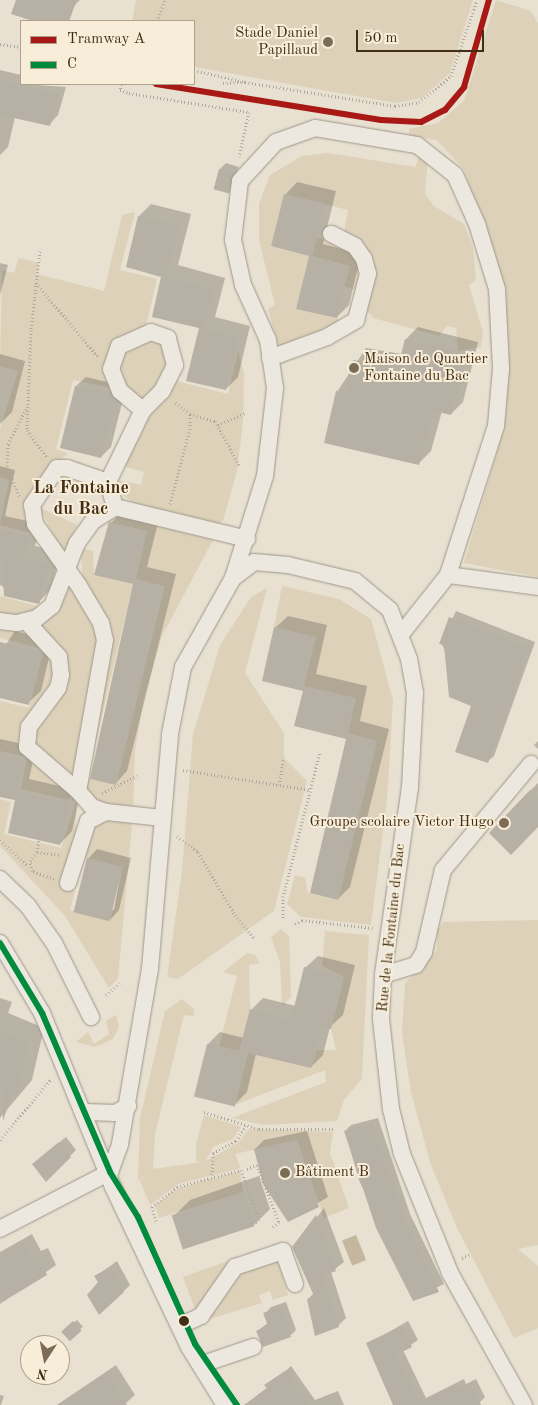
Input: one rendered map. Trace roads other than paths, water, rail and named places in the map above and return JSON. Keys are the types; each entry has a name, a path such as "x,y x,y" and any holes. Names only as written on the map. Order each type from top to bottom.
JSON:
{"street":[{"name":"Rue de la Fontaine du Bac","path":"110,1172 128,1106 150,969 167,767 183,667 233,578 247,539 272,437 275,388 268,340 243,285 233,240 240,182 276,142 315,128 417,145 455,175 497,289 501,369 496,426 448,575"},
{"path":"270,358 327,337 356,320 368,274 364,259 355,246 331,234"},
{"path":"115,507 108,482 143,410 162,391 171,377 175,354 168,338 160,334 127,340 119,346 111,369 120,391 143,410"},
{"path":"82,794 105,640 101,623 66,573 34,515 32,505 57,468 108,482"},
{"path":"0,621 26,621 52,606 77,543 93,521 115,507 247,539"},
{"name":"Rue de la Fontaine du Bac","path":"233,578 254,562 288,565 355,581 384,602 401,634 415,692 414,741 383,975 384,1068 402,1154 450,1273 524,1405"},
{"path":"401,634 448,575 538,588"},
{"path":"26,621 58,657 61,675 58,688 29,727 27,748 106,812 163,824"},
{"path":"383,975 416,965 424,952 444,870 531,764"},
{"path":"61,881 88,821 106,812"},
{"path":"0,879 28,906 54,943 91,1017"},
{"path":"0,943 26,983 64,1064 188,1347 225,1405"},
{"path":"86,1112 116,1113 128,1106"},
{"path":"0,1229 110,1172"},
{"path":"110,1172 138,1217 195,1344 206,1363 237,1405"},
{"path":"186,1323 202,1316 235,1267 283,1251 295,1284"},
{"path":"206,1363 253,1347"}],"tram line":[{"name":"A","path":"162,85 381,120 421,122 445,110 464,87 489,0"}],"place":[{"name":"Stade Daniel Papillaud","path":"328,42"},
{"name":"Maison de Quartier Fontaine du Bac","path":"354,368"},
{"name":"Groupe scolaire Victor Hugo","path":"504,823"},
{"name":"Bâtiment B","path":"285,1173"}],"district":[{"name":"La Fontaine du Bac","path":"81,499"}]}
